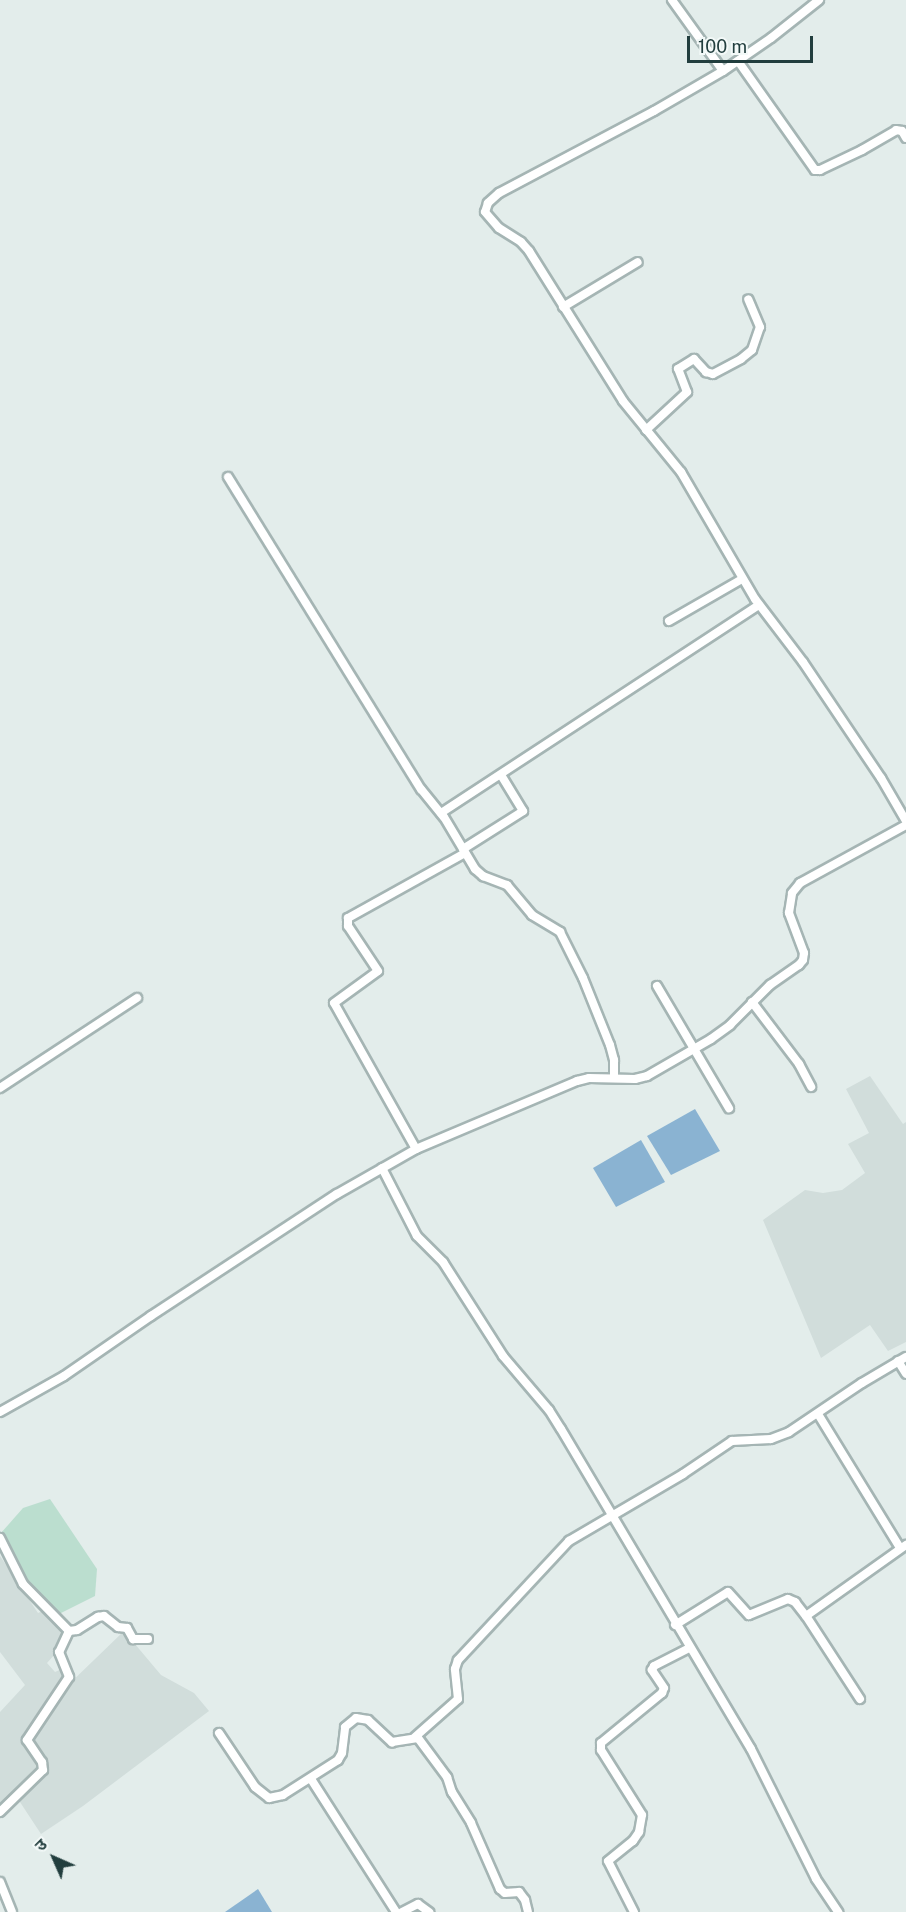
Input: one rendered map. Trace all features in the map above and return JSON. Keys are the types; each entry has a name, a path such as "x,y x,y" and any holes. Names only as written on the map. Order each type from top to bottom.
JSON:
{"street":[{"path":"672,0 723,71"},
{"path":"0,1412 64,1376 151,1316 382,1168 417,1149 577,1081 589,1078 635,1079 647,1076 723,1031 770,985 799,965 802,960 804,953 789,913 792,893 800,883 906,823 881,778 803,662 742,579 681,472 623,401 529,251 489,219 485,212 488,203 500,193 654,111 723,71 819,0"},
{"path":"738,61 815,170 820,170 862,150 896,130 902,131 906,138"},
{"path":"563,307 638,262"},
{"path":"646,430 687,392 678,369 694,359 706,372 712,374 741,359 752,350 760,327 748,299"},
{"path":"228,477 421,789 432,806 441,813 479,873 507,885 532,915 560,932 583,978 610,1045 614,1060 614,1078"},
{"path":"669,621 742,579"},
{"path":"441,813 759,605"},
{"path":"417,1149 334,1003 378,971 348,926 348,918 464,851 523,811 501,775"},
{"path":"657,986 729,1108"},
{"path":"0,1088 137,998"},
{"path":"752,1002 799,1064 811,1087"},
{"path":"382,1168 417,1236 443,1262 503,1356 549,1410 611,1518 751,1749 816,1879 838,1912"},
{"path":"219,1733 263,1796 276,1798 311,1779 338,1760 342,1753 345,1727 356,1718 368,1720 392,1742 415,1737 455,1703 459,1694 455,1664 510,1601 569,1541 611,1518 732,1440 781,1436 902,1359 906,1374"},
{"path":"806,1616 903,1546 818,1414"},
{"path":"0,1539 23,1584 69,1631"},
{"path":"675,1624 728,1592 749,1615 788,1599 795,1602 806,1616 860,1699"},
{"path":"0,1812 44,1770 42,1762 27,1740 69,1677 59,1652 69,1631 104,1616 118,1627 127,1628 134,1639 148,1639"},
{"path":"634,1912 608,1861 633,1841 639,1832 642,1815 602,1750 601,1743 662,1693 664,1688 652,1671 654,1666 689,1648"},
{"path":"415,1737 421,1741 447,1777 452,1792 471,1823 500,1889 504,1893 519,1892 525,1900 528,1912"},
{"path":"311,1779 396,1912"},
{"path":"0,1882 12,1912"},
{"path":"402,1912 418,1904 429,1912"}],"shaded area":[{"path":"870,1076 903,1124 906,1122 906,1342 888,1351 870,1325 821,1358 763,1220 805,1190 823,1193 842,1190 865,1173 848,1144 869,1133 846,1089"},
{"path":"0,1556 38,1613 45,1610 64,1634 55,1654 47,1663 55,1672 64,1668 65,1673 64,1679 21,1739 39,1763 39,1771 0,1807 0,1712 25,1685 0,1652"},
{"path":"124,1631 161,1675 194,1693 209,1711 83,1806 41,1834 18,1799 48,1769 30,1743 31,1737 65,1688"}],"green space":[{"path":"50,1499 97,1569 95,1596 59,1614 31,1589 1,1533 23,1508"}],"water":[{"path":"695,1109 720,1151 671,1175 647,1136"},
{"path":"641,1140 665,1182 616,1207 593,1168"},
{"path":"258,1889 272,1912 225,1912"}]}
